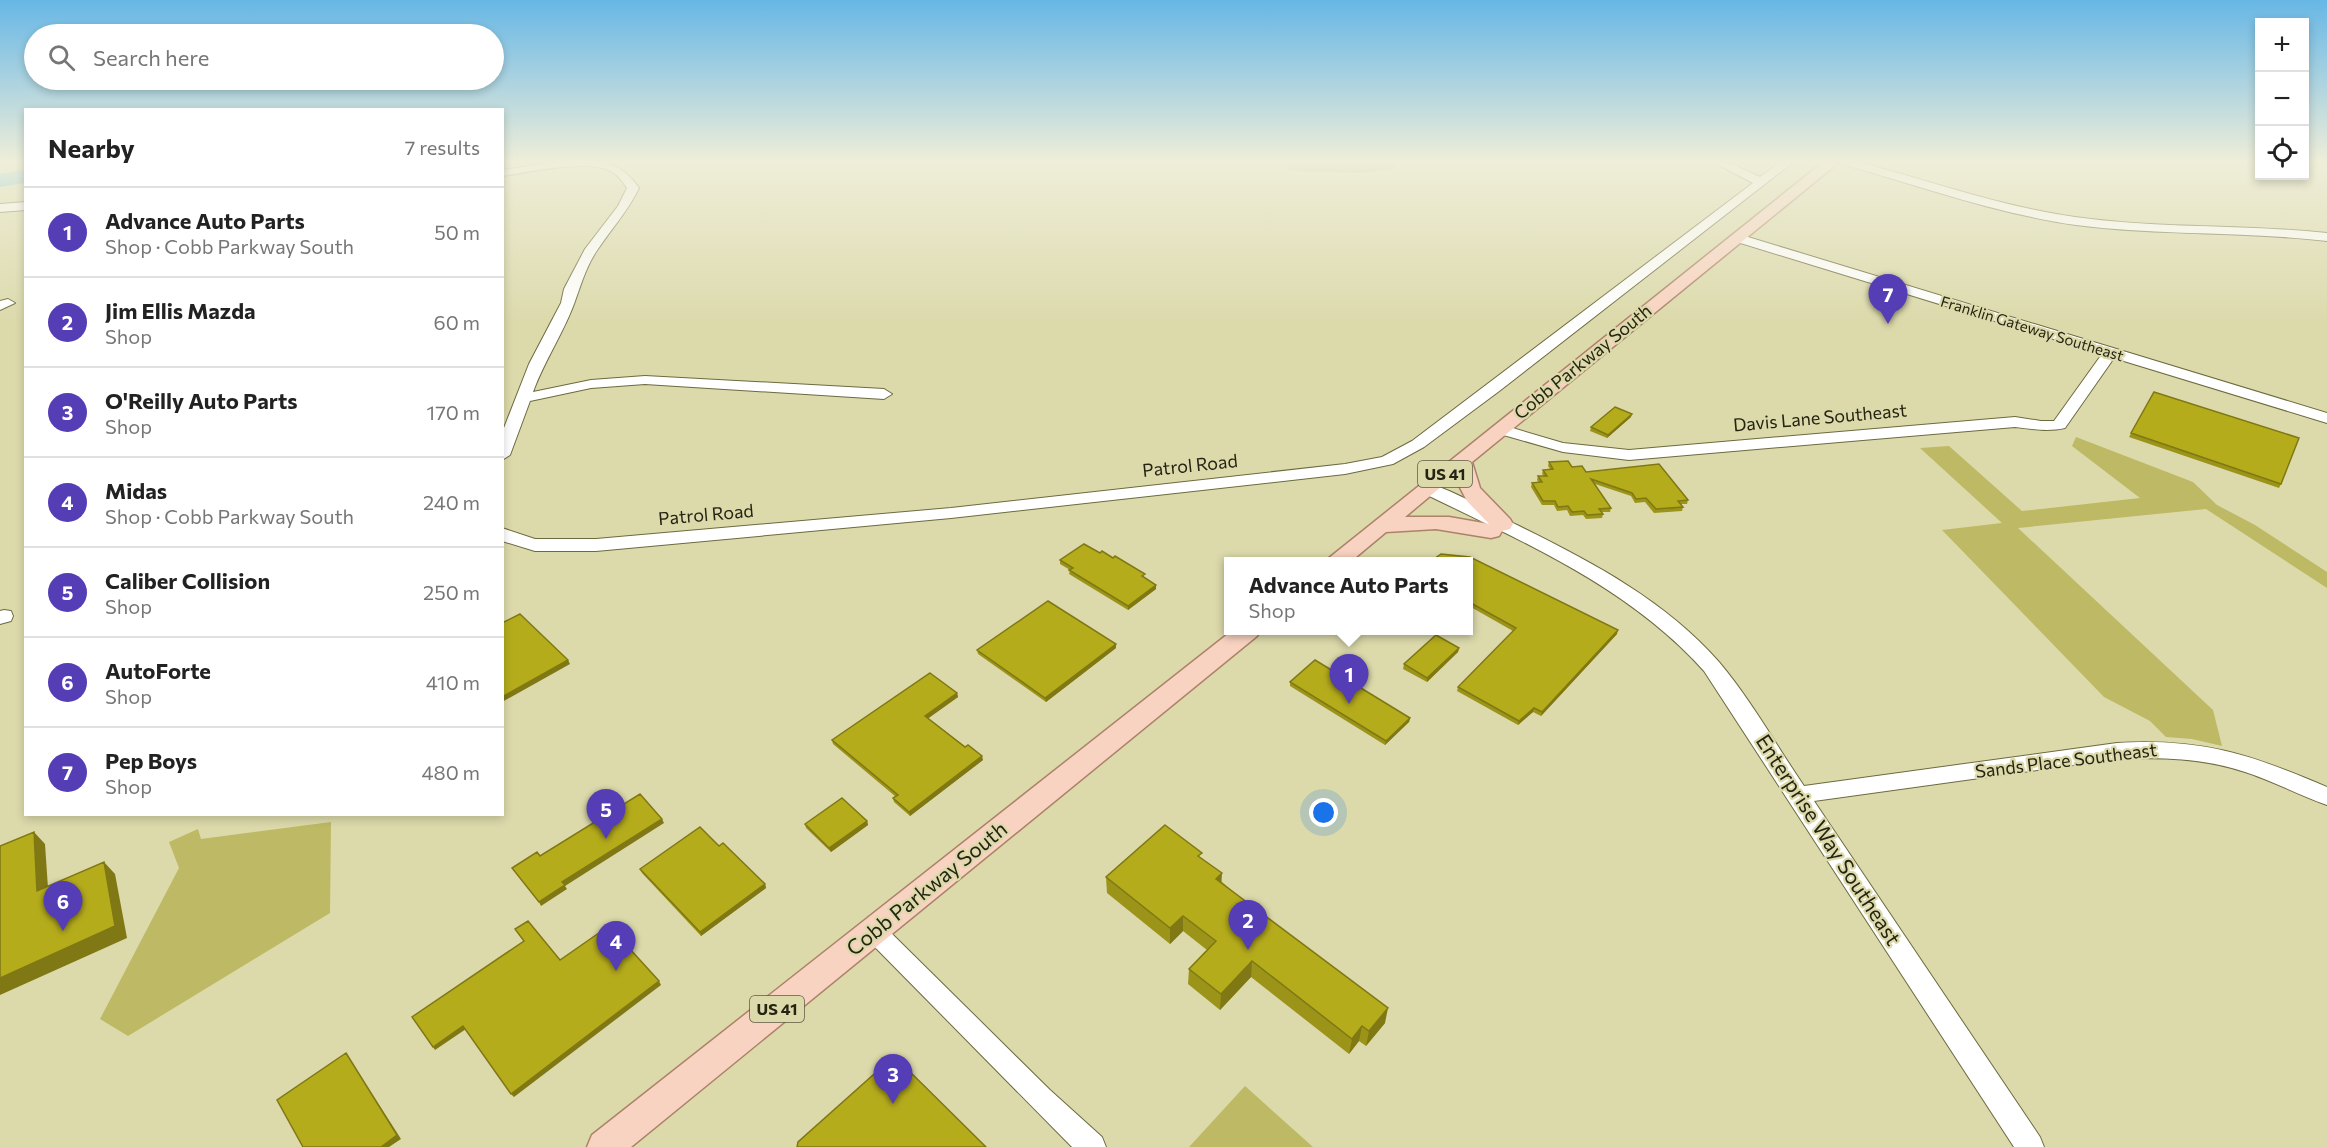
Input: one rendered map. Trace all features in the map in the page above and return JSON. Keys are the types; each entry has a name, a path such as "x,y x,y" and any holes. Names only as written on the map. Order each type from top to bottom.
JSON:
{"main road":[{"name":"Cobb Parkway South","path":"1340,557 1765,217"},
{"path":"1462,461 1470,490 1497,527"},
{"path":"1379,526 1437,521 1497,527"},
{"name":"Cobb Parkway South","path":"604,1147 1243,635"}],"street":[{"path":"504,450 536,364 568,303 571,289 591,249 617,217"},
{"name":"Patrol Road","path":"504,534 511,539 542,545 596,545 951,513 1345,470 1387,460 1418,444 1493,389 1716,217"},
{"path":"2053,217 2151,228 2270,230 2327,237"},
{"name":"Franklin Gateway Southeast","path":"1738,238 2327,418"},
{"name":"Davis Lane Southeast","path":"1499,429 1532,441 1601,453 1629,455 2015,422 2051,426 2059,425 2069,413 2110,353"},
{"path":"524,398 591,384 645,380 884,394"},
{"name":"Enterprise Way Southeast","path":"1423,491 1497,527 1540,555 1586,571 1628,595 1658,615 1704,657 1721,678 2031,1147"},
{"name":"Sands Place Southeast","path":"1799,795 2116,752 2154,749 2179,750 2241,763 2280,776 2327,796"},
{"path":"874,931 1092,1147"}],"shaded area":[{"path":"2076,437 2193,482 2217,505 2255,525 2327,572 2327,588 2206,509 2018,528 2213,710 2222,746 2192,739 2166,737 2150,721 2104,697 1942,530 2002,523 1920,448 1949,446 2022,511 2140,498 2072,446"},
{"path":"331,822 330,913 128,1036 100,1019 179,868 169,842 198,829 201,839"},
{"path":"1245,1086 1313,1147 1189,1147"}],"building":[{"path":"2154,392 2299,438 2281,484 2131,433"},
{"path":"1615,407 1632,414 1608,435 1591,427"},
{"path":"1568,461 1572,467 1582,466 1586,472 1659,464 1688,500 1678,501 1683,507 1656,509 1646,498 1636,499 1632,493 1591,479 1611,508 1599,509 1603,514 1587,515 1584,511 1572,512 1568,506 1558,507 1555,501 1543,501 1532,483 1542,482 1538,476 1547,476 1543,470 1553,469 1549,462"},
{"path":"1084,544 1100,553 1102,551 1113,558 1115,556 1145,574 1142,576 1156,585 1128,606 1069,570 1073,568 1060,560"},
{"path":"1441,554 1470,557 1437,557"},
{"path":"1473,558 1618,630 1542,712 1534,708 1519,721 1458,687 1516,628 1473,604"},
{"path":"1048,601 1116,644 1045,698 977,650"},
{"path":"520,614 568,660 504,696 504,622"},
{"path":"1436,635 1459,648 1427,678 1404,664"},
{"path":"1315,660 1410,718 1386,741 1290,682"},
{"path":"930,673 957,693 925,716 965,747 968,745 982,756 909,812 893,798 898,795 832,740"},
{"path":"640,794 662,819 562,882 565,885 539,902 512,868 537,852 540,856"},
{"path":"842,798 867,821 829,848 805,824"},
{"path":"1165,825 1202,853 1198,856 1222,873 1216,879 1388,1008 1369,1031 1362,1026 1352,1039 1252,961 1221,994 1189,969 1216,941 1183,916 1170,928 1106,877"},
{"path":"700,827 719,846 723,843 765,884 700,932 640,869"},
{"path":"34,832 37,891 104,862 115,926 0,978 0,846"},
{"path":"528,921 560,960 609,926 659,981 511,1094 463,1026 433,1047 412,1017 524,941 515,929"},
{"path":"346,1053 397,1135 381,1147 303,1147 277,1100"},
{"path":"896,1058 986,1147 797,1147 798,1142 891,1059"}],"place":[{"name":"Pep Boys","path":"1888,324"},
{"name":"Advance Auto Parts","path":"1349,704"},
{"name":"Caliber Collision","path":"606,839"},
{"name":"AutoForte","path":"63,931"},
{"name":"Jim Ellis Mazda","path":"1248,950"},
{"name":"Midas","path":"616,971"},
{"name":"O'Reilly Auto Parts","path":"893,1104"}]}
